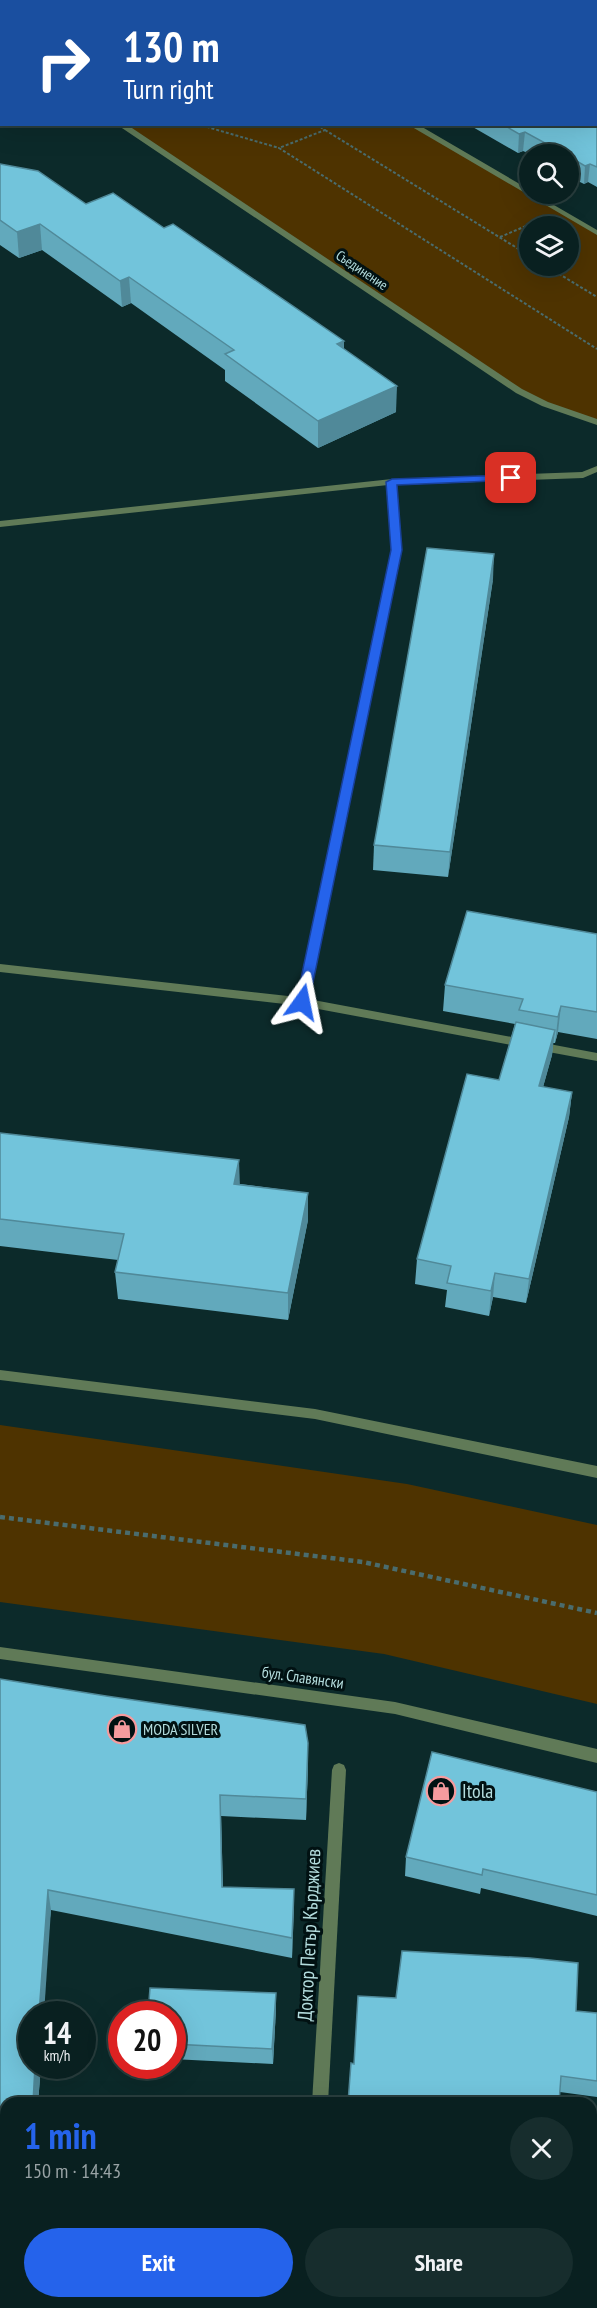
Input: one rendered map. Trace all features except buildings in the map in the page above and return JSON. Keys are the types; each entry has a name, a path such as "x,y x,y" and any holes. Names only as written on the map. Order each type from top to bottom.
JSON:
{"street":[{"name":"Съединение","path":"123,126 519,391 545,404 597,422"},
{"path":"414,126 597,233"},
{"path":"0,524 392,482 583,475 597,469"},
{"path":"302,1002 396,550 392,482"},
{"path":"0,968 302,1002 597,1057"},
{"path":"0,1375 315,1414 597,1472"},
{"name":"бул. Славянски","path":"0,1653 395,1708 597,1756"},
{"name":"Доктор Петър Кърджиев","path":"320,2097 339,1770"}],"path":[{"path":"204,126 279,148 597,349"},
{"path":"319,126 519,249"},
{"path":"279,148 325,130"},
{"path":"562,276 597,297"},
{"path":"0,1517 363,1562 597,1613"}],"shaded area":[{"path":"127,126 413,126 519,188 519,204 547,204 568,216 519,216 519,276 579,276 579,223 597,233 597,422 519,391"},
{"path":"0,1425 407,1484 597,1525 597,1704 384,1654 0,1602"}],"place":[{"name":"MODA SILVER","path":"122,1729"},
{"name":"Itola","path":"441,1791"}],"route":[{"path":"302,1002 396,550 392,482 511,478"}]}
